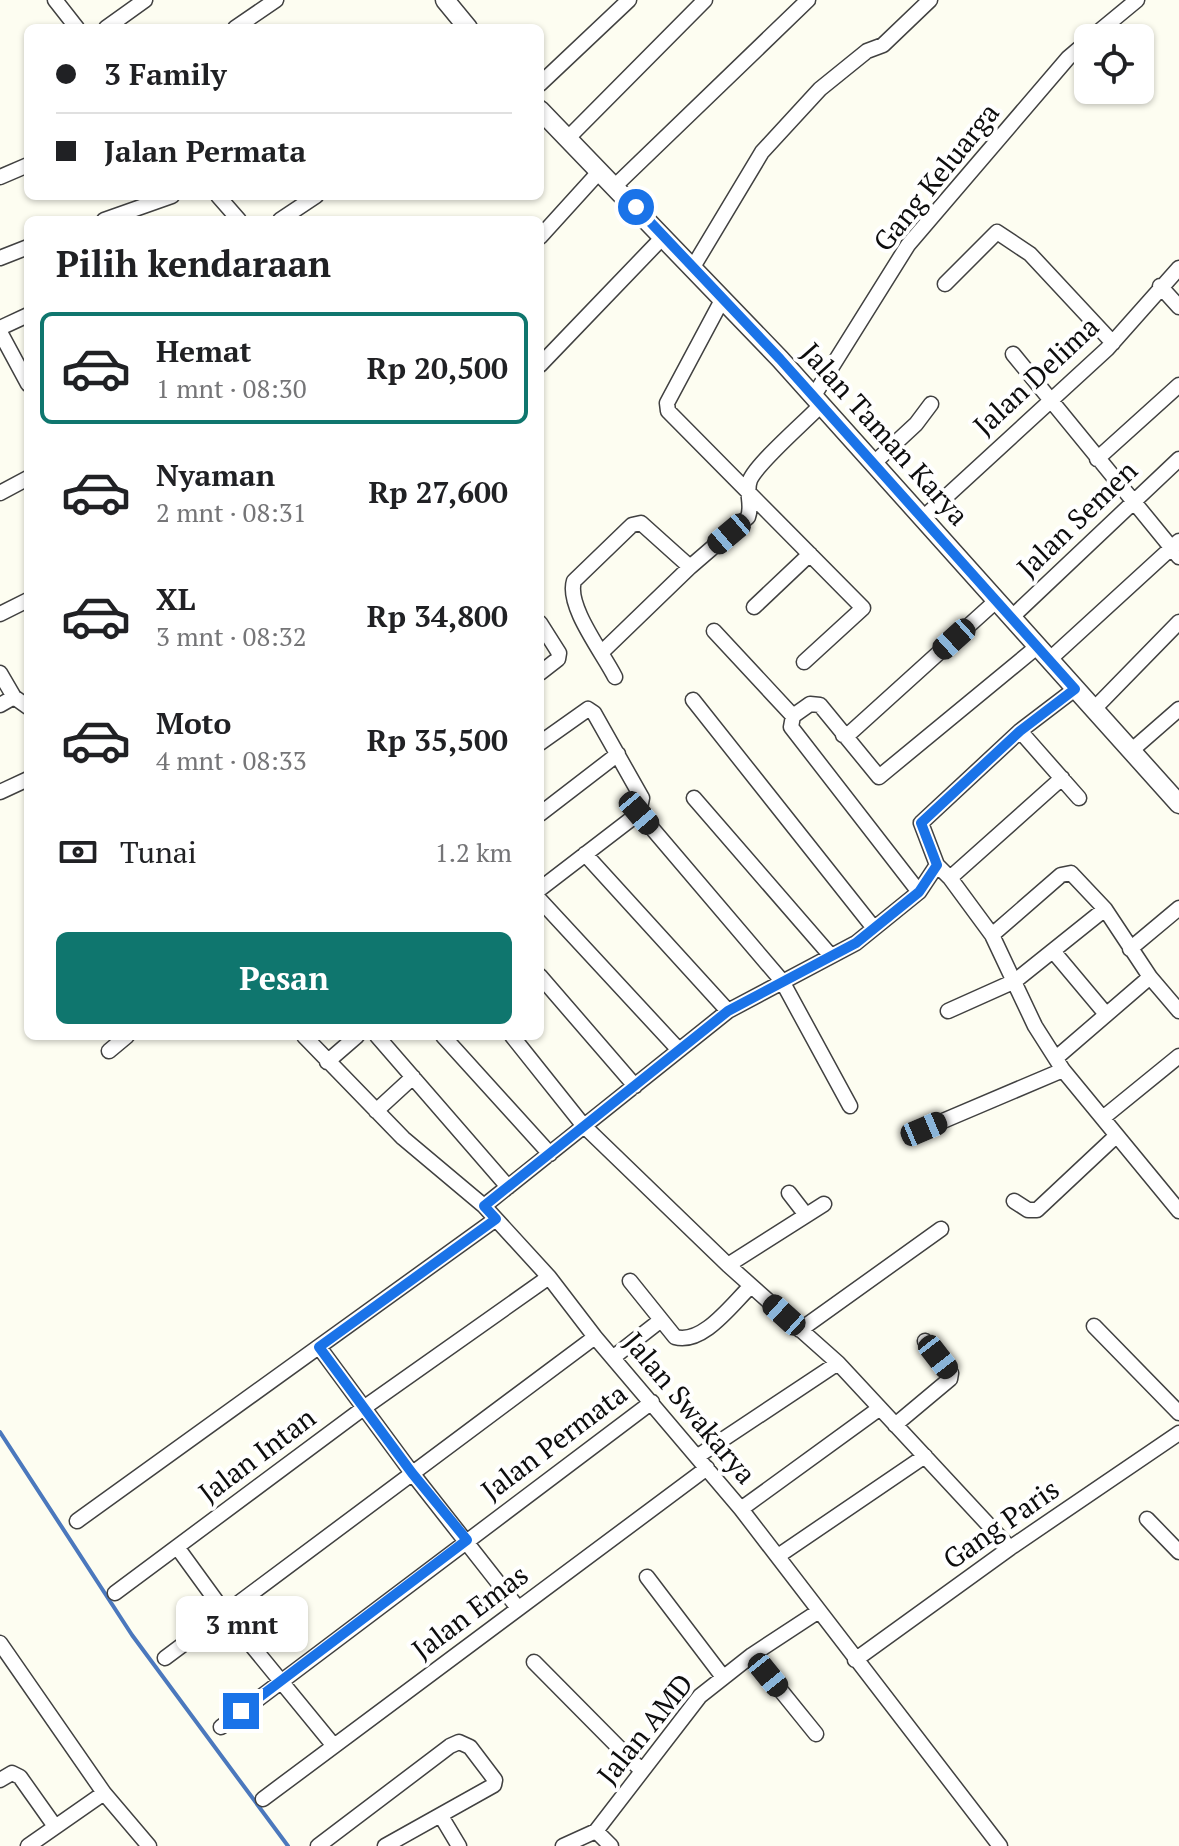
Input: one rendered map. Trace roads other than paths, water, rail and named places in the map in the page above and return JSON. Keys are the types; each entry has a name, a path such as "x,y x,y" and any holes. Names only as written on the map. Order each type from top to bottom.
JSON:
{"street":[{"path":"55,0 74,24"},
{"path":"112,24 145,0"},
{"path":"241,24 276,0"},
{"path":"544,80 629,0"},
{"path":"568,138 705,0"},
{"path":"615,186 808,0"},
{"path":"693,267 762,152 820,89 867,51 883,45 930,0"},
{"name":"Gang Keluarga","path":"1109,24 1137,0"},
{"path":"448,1 465,24"},
{"name":"Gang Keluarga","path":"602,652 690,567 748,517 751,508 748,490 753,474 817,401 908,245 1074,53"},
{"name":"Jalan Taman Karya","path":"544,114 693,267 1178,799"},
{"path":"0,177 24,167"},
{"path":"544,233 599,172"},
{"path":"115,216 161,200"},
{"path":"222,200 236,216"},
{"path":"285,216 306,200"},
{"path":"945,284 997,232 1030,254 1113,343"},
{"path":"544,361 663,237"},
{"path":"0,258 24,249"},
{"name":"Jalan Delima","path":"924,517 1113,343 1179,268"},
{"path":"1160,286 1179,307"},
{"path":"722,300 667,403 668,411 863,608 804,662"},
{"path":"24,317 0,330 24,376"},
{"path":"792,722 810,704 820,705 879,777 1176,549 1132,501 1013,354"},
{"path":"1097,459 1179,385"},
{"path":"874,463 916,424 931,404"},
{"name":"Jalan Semen","path":"1012,617 1179,459"},
{"path":"0,493 24,480"},
{"path":"615,677 575,606 570,593 574,581 632,525 641,523 690,567"},
{"path":"754,607 810,554"},
{"path":"843,735 849,734 996,601"},
{"path":"0,614 24,602"},
{"path":"1094,709 1179,622"},
{"path":"544,629 559,653 558,659 544,670"},
{"path":"714,631 792,722 919,892"},
{"path":"0,673 14,697 24,704"},
{"path":"1075,689 1020,731 920,826 937,865 992,935 1035,1026 1059,1064 1179,1211"},
{"path":"0,705 14,697"},
{"path":"693,700 873,927"},
{"path":"544,740 588,709 594,713 642,798 639,813 544,886"},
{"path":"1132,750 1179,709"},
{"path":"1020,731 1079,798"},
{"path":"544,811 618,754"},
{"path":"950,878 1062,778"},
{"path":"0,792 24,781"},
{"path":"694,798 831,956"},
{"path":"639,813 782,981 850,1106"},
{"path":"585,854 728,1011"},
{"path":"484,1206 728,1011 856,943 919,892 937,865"},
{"path":"992,935 1061,875 1071,873 1105,909 1150,977 1179,1011"},
{"path":"544,904 678,1049"},
{"path":"1130,949 1179,908"},
{"path":"948,1011 1015,981 1105,909"},
{"path":"1053,951 1105,1013"},
{"path":"924,1129 1059,1064 1105,1013 1150,977"},
{"path":"544,981 635,1086"},
{"path":"109,1051 122,1040"},
{"name":"Jalan Swakarya","path":"308,1040 376,1111 484,1206 549,1277 595,1337 615,1356 741,1509 1000,1846"},
{"path":"327,1062 352,1040"},
{"path":"381,1040 508,1187"},
{"path":"447,1040 550,1154"},
{"path":"515,1040 583,1125 728,1265 838,1363 1010,1548"},
{"path":"1104,1117 1179,1056"},
{"path":"376,1111 413,1077"},
{"path":"1014,1201 1028,1210 1037,1210 1116,1136"},
{"path":"789,1193 806,1215"},
{"path":"728,1265 824,1204"},
{"path":"77,1521 496,1219"},
{"path":"800,1330 941,1229"},
{"name":"Jalan Intan","path":"115,1593 365,1407 549,1277"},
{"path":"630,1281 675,1337 685,1340 699,1335 751,1286"},
{"path":"615,1356 661,1320"},
{"path":"1094,1326 1179,1413"},
{"path":"165,1658 595,1337"},
{"path":"895,1425 950,1379 951,1373 925,1341"},
{"path":"319,1347 412,1473 518,1608"},
{"name":"Jalan Emas","path":"263,1799 518,1608 703,1462 838,1363"},
{"name":"Jalan Permata","path":"221,1727 652,1402"},
{"path":"741,1509 880,1408"},
{"name":"Gang Paris","path":"855,1660 1010,1548 1179,1433"},
{"path":"778,1556 925,1456"},
{"path":"1147,1519 1179,1552"},
{"path":"177,1547 225,1613 334,1746"},
{"path":"647,1577 723,1677"},
{"name":"Jalan AMD","path":"563,1846 596,1831 700,1696 752,1655 819,1611"},
{"path":"0,1643 104,1793 149,1846"},
{"path":"752,1655 816,1734"},
{"path":"534,1662 642,1771"},
{"path":"325,1844 441,1752 459,1742 470,1747 489,1770 494,1785 385,1846"},
{"path":"0,1780 12,1773 20,1777 54,1825"},
{"path":"28,1846 104,1793"},
{"path":"441,1816 459,1846"},
{"path":"596,1831 611,1846"}],"waterway":[{"path":"0,1432 132,1635 288,1846"}]}
